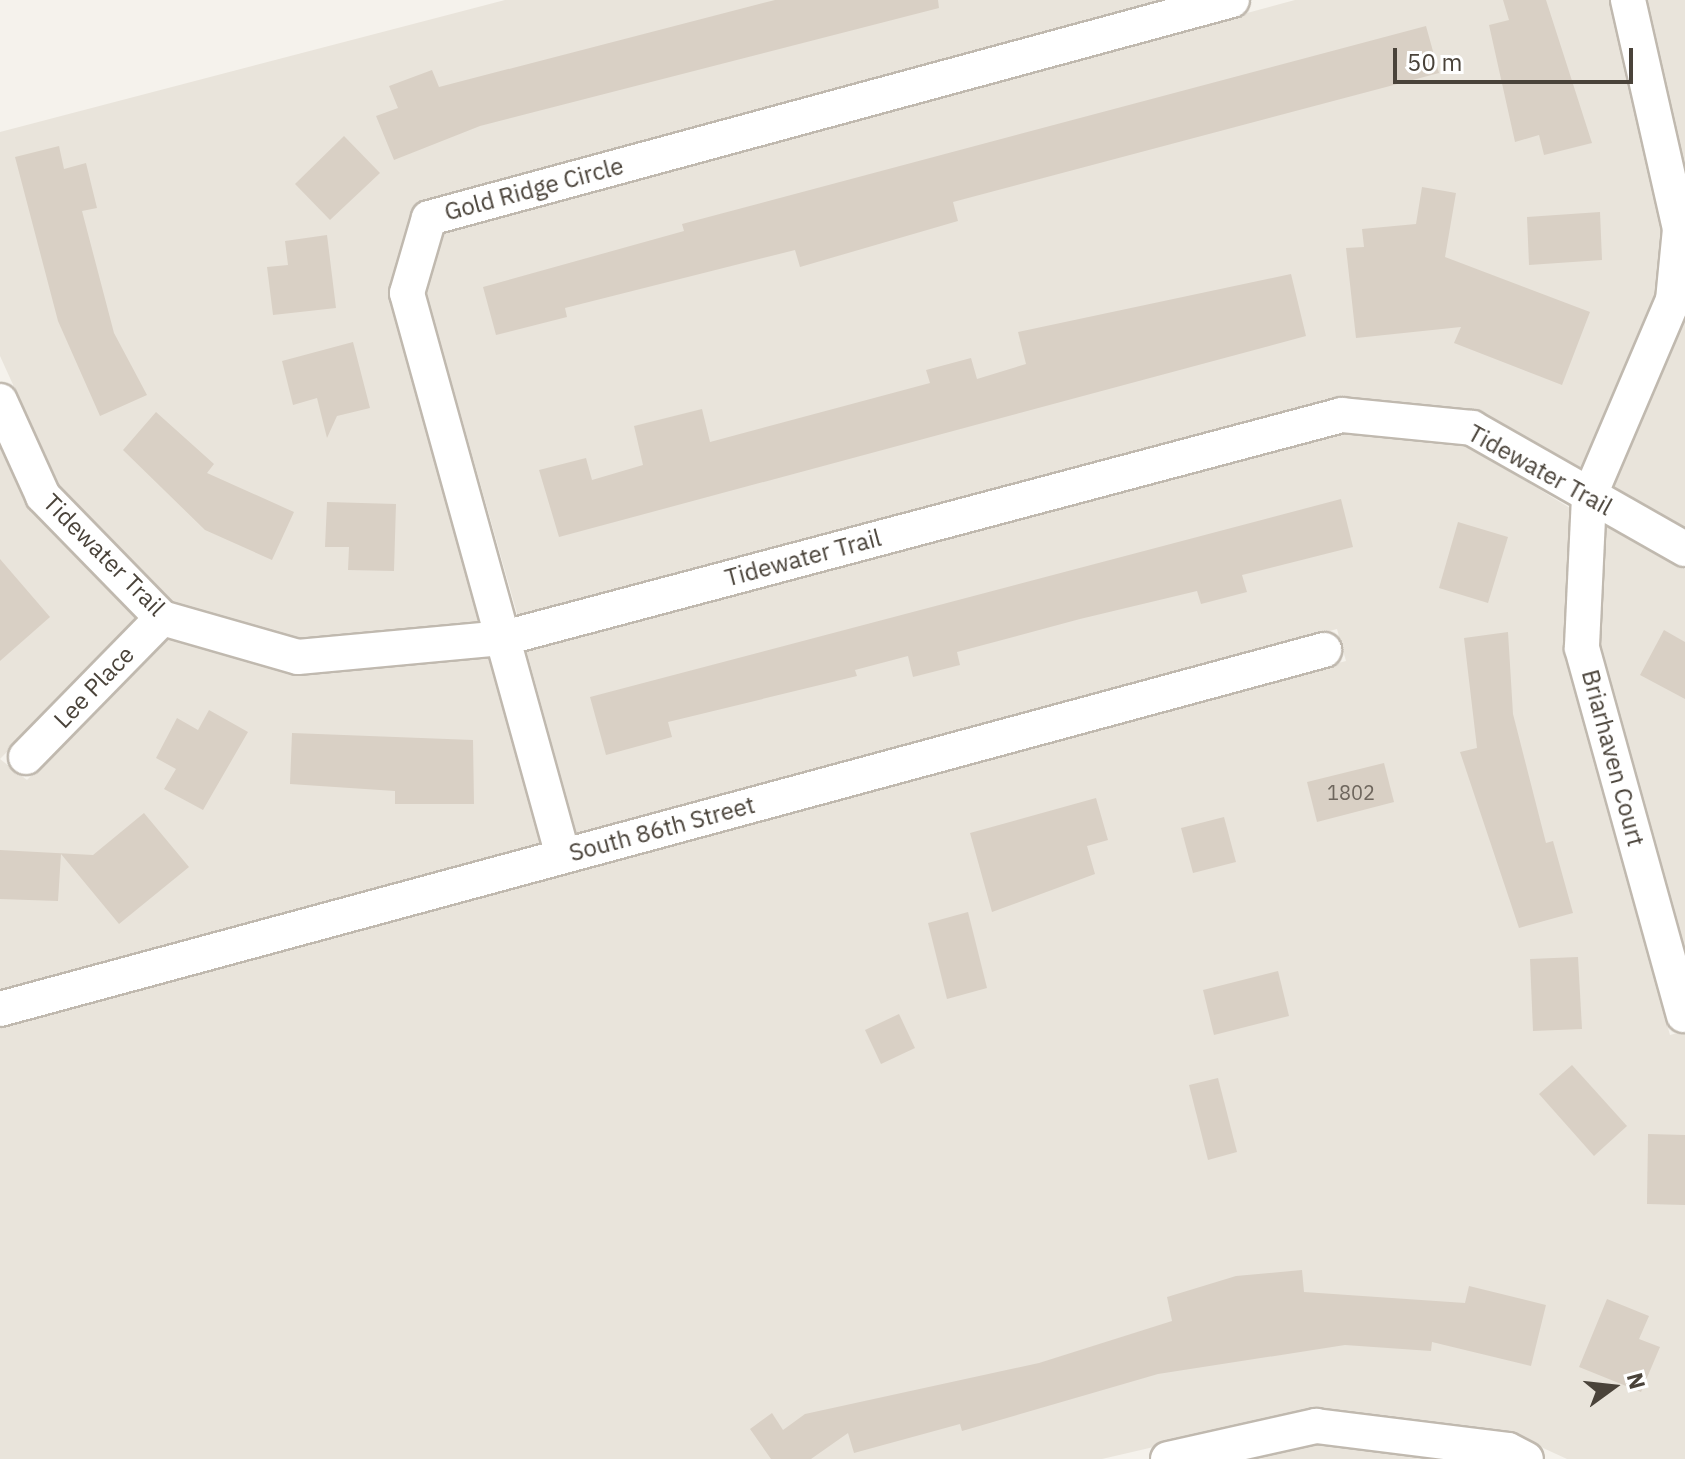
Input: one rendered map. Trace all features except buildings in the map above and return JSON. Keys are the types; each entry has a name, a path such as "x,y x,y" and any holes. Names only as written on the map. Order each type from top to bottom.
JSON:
{"street":[{"name":"Gold Ridge Circle","path":"563,856 407,293 429,218 1232,0"},
{"path":"1589,497 1673,300 1680,229 1628,0"},
{"name":"Tidewater Trail","path":"0,401 43,496 162,618 298,657 504,638 1342,415 1472,428 1685,549"},
{"name":"Briarhaven Court","path":"1589,497 1582,648 1684,1015"},
{"name":"Lee Place","path":"26,757 162,618"},
{"name":"South 86th Street","path":"0,1009 1324,650"},
{"path":"1168,1459 1316,1426 1508,1450 1526,1459"}],"shaded area":[{"path":"505,0 1169,0 425,202 411,214 389,298 481,623 302,641 173,603 59,486 0,356 0,132"},
{"path":"1295,0 1609,0 1662,231 1655,297 1580,471 1475,411 1346,399 518,617 426,292 444,231"},
{"path":"1647,0 1685,0 1685,167"},
{"path":"1685,317 1685,529 1612,489"},
{"path":"1343,432 1465,444 1570,508 1564,653 1670,1035 1685,1031 1685,1459 1567,1459 1517,1436 1313,1410 1102,1459 0,1459 0,1026 1346,661 1337,629 577,836 526,649"},
{"path":"0,445 29,507 137,619 0,759"},
{"path":"1606,526 1685,569 1685,950 1601,646"},
{"path":"167,637 292,673 490,656 541,845 0,992 0,759 27,780"},
{"path":"1316,1443 1442,1459 1245,1459"}]}
